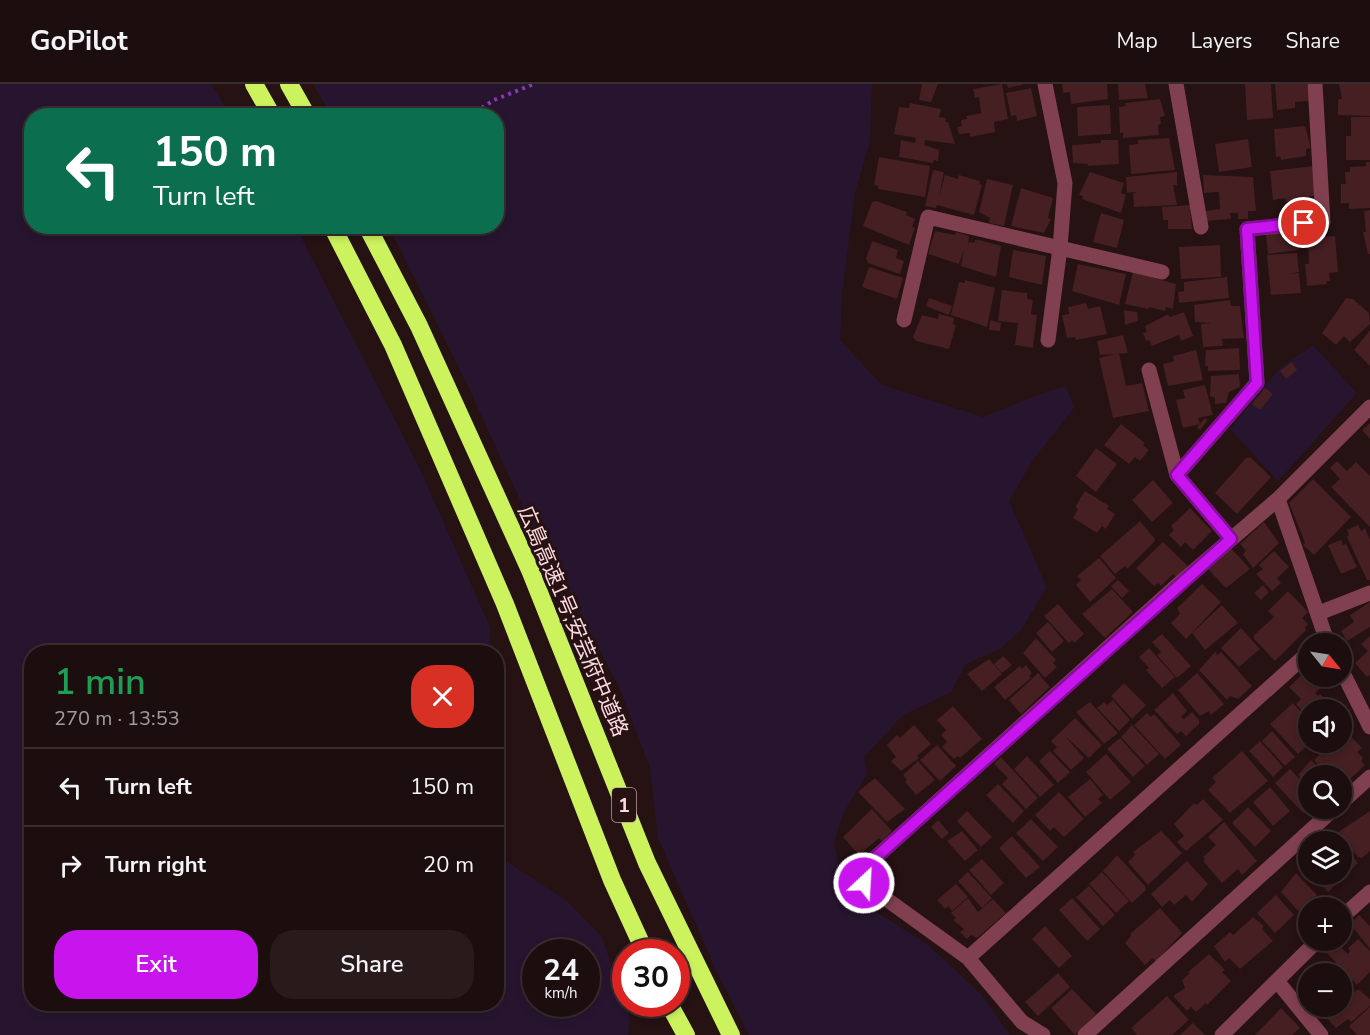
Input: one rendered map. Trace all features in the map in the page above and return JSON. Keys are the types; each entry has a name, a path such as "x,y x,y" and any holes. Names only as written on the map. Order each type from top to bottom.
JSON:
{"highway":[{"path":"254,84 268,108"},
{"path":"289,84 303,108"},
{"name":"1","path":"336,234 393,345 505,604 612,880 639,939"},
{"name":"広島高速1号;安芸府中道路","path":"371,234 419,326 530,570 647,862 730,1035"},
{"path":"676,1017 686,1035"}],"street":[{"path":"1045,84 1065,183 1060,248 1048,340"},
{"path":"1176,84 1201,227"},
{"path":"1177,475 1257,383 1247,229 1323,222 1315,84"},
{"path":"904,320 928,217 1162,272"},
{"path":"1149,370 1177,475 1231,539"},
{"path":"1043,1035 1022,1022 968,958 864,883 865,867 1278,499 1370,407"},
{"path":"1278,499 1297,560 1319,614 1322,633"},
{"path":"1319,614 1370,593"},
{"path":"968,958 1298,662"},
{"path":"1350,687 1370,727"},
{"path":"1352,793 1370,777"},
{"path":"1085,1035 1323,819"},
{"path":"1352,908 1370,892"},
{"path":"1222,1035 1307,951"},
{"path":"1277,981 1321,1035"}],"path":[{"path":"482,108 494,100 534,84"}],"shaded area":[{"path":"0,84 211,84 226,108 24,108 24,234 300,234 419,467 490,627 490,645 24,645 24,1011 504,1011 504,860 567,901 602,937 612,966 612,1017 629,1017 628,1035 0,1035"},
{"path":"313,84 872,84 870,141 855,193 842,295 840,340 882,385 983,417 1066,386 1074,408 1033,460 1009,501 1047,587 1022,629 1000,649 966,664 951,692 903,715 864,757 867,773 842,816 834,843 843,883 865,905 927,944 981,994 1010,1035 749,1035 715,968 658,838 650,768 620,689 565,585 541,546 466,382 392,234 504,234 504,108 327,108"},
{"path":"1313,345 1357,393 1278,481 1230,429 1280,368"}],"building":[{"path":"922,84 938,84 931,102 919,100"},
{"path":"1002,84 1008,119 994,122 995,132 970,137 970,133 959,134 957,127 962,126 961,120 967,119 966,116 981,113 979,97 975,98 973,89"},
{"path":"1007,84 1022,84 1022,85 1008,88"},
{"path":"1062,84 1107,84 1108,99 1071,104 1070,92 1063,93"},
{"path":"1118,84 1145,84 1148,98 1119,100"},
{"path":"1245,84 1271,84 1273,118 1247,120"},
{"path":"1275,84 1307,84 1309,101 1295,102 1295,108 1277,110"},
{"path":"1339,84 1370,84 1370,116 1338,115 1338,99 1342,99"},
{"path":"1031,88 1037,116 1017,121 1016,115 1011,116 1006,93"},
{"path":"1160,99 1165,116 1160,117 1159,135 1123,138 1123,133 1120,133 1119,107 1126,106 1125,103"},
{"path":"910,103 941,109 939,117 946,118 945,122 948,122 955,144 925,140 924,145 939,150 938,161 934,160 933,163 899,157 901,140 915,143 916,138 894,134 899,107 909,108"},
{"path":"1110,105 1111,134 1078,136 1077,107"},
{"path":"1351,117 1370,117 1370,160 1346,160 1346,136 1351,136"},
{"path":"1305,126 1311,148 1306,149 1306,156 1281,160 1280,156 1276,157 1274,129"},
{"path":"1169,138 1175,170 1131,174 1129,145 1138,144 1138,140"},
{"path":"1248,139 1252,167 1219,172 1215,144"},
{"path":"1101,140 1118,140 1119,164 1088,166 1088,164 1073,163 1072,145 1101,143"},
{"path":"879,157 930,166 925,197 878,189 878,186 874,185"},
{"path":"1366,162 1370,162 1370,208 1349,209 1349,203 1341,203 1341,184 1346,184 1345,172 1350,172 1350,167 1366,166"},
{"path":"1314,166 1317,195 1286,202 1285,198 1273,200 1270,171"},
{"path":"933,170 944,172 939,197 945,175 958,179 959,175 980,181 979,184 982,185 974,215 937,205 936,208 925,206"},
{"path":"1090,172 1124,183 1121,193 1126,195 1121,213 1082,199 1083,196 1079,195"},
{"path":"1177,172 1177,185 1173,185 1177,205 1134,207 1133,194 1136,192 1127,193 1126,177"},
{"path":"1203,175 1253,177 1256,211 1248,211 1248,219 1238,219 1238,213 1230,213 1231,219 1206,221 1205,211 1220,209 1219,192 1204,193"},
{"path":"987,179 1013,185 1004,226 989,223 990,218 979,212"},
{"path":"1021,188 1053,198 1048,218 1051,219 1044,233 1011,226"},
{"path":"876,201 907,212 906,215 915,219 912,227 915,228 909,245 863,226 872,202"},
{"path":"1190,205 1192,229 1168,229 1168,220 1163,220 1162,207"},
{"path":"1370,210 1370,254 1368,254 1363,232 1366,232 1364,211"},
{"path":"1101,213 1124,220 1117,248 1093,242"},
{"path":"935,231 955,235 956,232 969,236 968,246 969,242 974,243 975,240 979,240 1001,246 996,277 961,266 964,249 959,264 928,254"},
{"path":"1296,232 1298,250 1268,254 1266,235"},
{"path":"1335,236 1338,272 1329,273 1330,281 1326,281 1327,284 1307,286 1305,264 1309,264 1308,241 1319,240 1319,237"},
{"path":"872,241 898,250 896,258 904,261 900,274 868,263 866,259"},
{"path":"1220,245 1221,277 1181,279 1179,247"},
{"path":"1013,250 1046,256 1042,285 1009,277"},
{"path":"1297,253 1299,272 1287,274 1299,273 1301,293 1271,295 1267,255"},
{"path":"1078,264 1126,274 1119,305 1072,291"},
{"path":"869,267 903,278 897,299 862,287"},
{"path":"1133,272 1176,284 1173,309 1166,307 1165,311 1125,304"},
{"path":"1227,277 1229,298 1179,303 1178,292 1184,291 1184,282"},
{"path":"965,280 995,288 987,327 951,315 959,282 965,283"},
{"path":"1002,290 1027,293 1027,299 1033,300 1031,314 1037,315 1033,348 1015,345 1018,323 998,321"},
{"path":"929,298 952,306 949,315 926,306"},
{"path":"1346,298 1353,299 1369,313 1370,324 1350,342 1344,336 1336,345 1322,333"},
{"path":"1230,300 1231,306 1240,306 1244,338 1222,339 1223,346 1203,347 1201,324 1211,323 1195,322 1194,305"},
{"path":"1086,303 1088,309 1100,306 1107,334 1076,340 1075,337 1067,338 1062,315 1069,314 1068,307"},
{"path":"1124,310 1137,312 1138,321 1125,325"},
{"path":"1184,312 1193,336 1181,341 1179,335 1152,346 1149,340 1146,341 1143,333 1147,332 1145,326 1168,314 1170,317"},
{"path":"939,314 954,318 953,324 956,325 949,349 916,341 913,337 922,315 938,319"},
{"path":"990,320 1001,323 1000,331 989,330"},
{"path":"1370,330 1370,366 1354,350"},
{"path":"1123,335 1128,353 1100,355 1097,341"},
{"path":"1239,348 1240,370 1208,371 1208,366 1205,366 1206,350"},
{"path":"1196,350 1203,380 1168,386 1163,364 1174,361 1173,356"},
{"path":"1119,353 1126,386 1142,383 1149,411 1113,418 1099,358"},
{"path":"1292,362 1297,370 1286,379 1280,371"},
{"path":"1239,374 1240,387 1229,392 1226,403 1215,404 1215,398 1210,396 1211,376"},
{"path":"1205,385 1213,415 1198,418 1200,424 1183,428 1176,400 1185,398 1183,390"},
{"path":"1265,388 1273,394 1260,410 1252,404"},
{"path":"1205,418 1208,420 1200,430 1197,427"},
{"path":"1370,423 1370,439 1362,430"},
{"path":"1121,424 1145,443 1143,445 1149,450 1140,461 1135,457 1129,464 1104,445"},
{"path":"1096,448 1117,464 1096,492 1076,476"},
{"path":"1250,457 1271,477 1237,514 1215,493 1246,458"},
{"path":"1337,461 1347,471 1356,462 1370,476 1370,527 1331,487 1340,479 1330,468"},
{"path":"1313,479 1351,517 1314,555 1303,545 1305,543 1289,503"},
{"path":"1153,480 1173,503 1152,522 1132,500"},
{"path":"1085,491 1109,506 1107,509 1115,514 1106,529 1102,526 1097,533 1073,518 1078,509 1075,507"},
{"path":"1190,508 1212,531 1193,550 1185,542 1181,547 1169,535 1174,530 1171,526"},
{"path":"1140,521 1155,539 1154,542 1127,569 1125,566 1115,574 1100,556"},
{"path":"1264,522 1279,543 1253,568 1243,554 1246,551 1240,544"},
{"path":"1358,525 1361,531 1365,528 1370,540 1370,580 1367,580 1347,537 1349,535 1347,530"},
{"path":"1341,540 1343,545 1346,544 1357,567 1341,574 1328,545"},
{"path":"1163,542 1188,566 1176,577 1173,574 1161,586 1158,583 1154,586 1136,568"},
{"path":"1231,548 1250,569 1226,588 1208,569"},
{"path":"1274,551 1289,567 1277,578 1281,583 1272,591 1256,574 1263,569 1259,565"},
{"path":"1099,558 1116,578 1090,602 1076,585 1081,580 1077,576"},
{"path":"1118,580 1129,591 1122,598 1111,586"},
{"path":"1202,584 1221,602 1186,639 1171,623 1180,614 1177,608"},
{"path":"1263,585 1269,592 1261,600 1254,593"},
{"path":"1112,589 1133,612 1105,638 1082,614"},
{"path":"1288,591 1308,612 1302,618 1308,624 1305,627 1306,630 1298,633 1298,638 1275,661 1254,639 1254,635 1274,617 1268,611"},
{"path":"1370,602 1370,627 1352,638 1352,633 1341,631 1354,622 1350,615"},
{"path":"1058,604 1084,634 1074,643 1072,640 1069,643 1044,616"},
{"path":"1222,605 1238,623 1205,650 1192,633"},
{"path":"1048,622 1064,641 1052,652 1036,633"},
{"path":"1241,628 1260,649 1239,667 1221,648"},
{"path":"1162,634 1191,666 1177,678 1157,655 1161,652 1152,642"},
{"path":"1370,636 1370,675 1367,677 1355,663 1368,651 1361,644"},
{"path":"1036,638 1056,660 1053,663 1057,667 1045,678 1023,653"},
{"path":"1149,648 1175,677 1162,688 1146,670 1149,668 1139,657"},
{"path":"1215,652 1218,655 1221,652 1252,686 1238,699 1230,696 1227,700 1199,670"},
{"path":"1003,656 1012,665 1002,673 994,664"},
{"path":"989,659 1002,674 982,691 967,674"},
{"path":"1026,665 1032,673 1029,676 1031,678 1005,700 994,687 1020,666 1022,669"},
{"path":"1038,673 1050,687 1021,714 1009,700"},
{"path":"1197,673 1224,704 1211,715 1209,711 1200,716 1178,690"},
{"path":"1298,678 1298,687 1321,687 1315,693 1325,699 1301,699 1289,687"},
{"path":"1124,683 1146,705 1132,719 1111,696"},
{"path":"1173,693 1187,711 1181,717 1184,719 1192,712 1199,720 1199,724 1186,736 1181,731 1177,734 1154,710"},
{"path":"1113,700 1130,720 1119,731 1097,708 1104,702 1107,705"},
{"path":"1090,702 1118,733 1104,744 1076,712"},
{"path":"1293,703 1298,709 1299,753 1298,754 1270,724"},
{"path":"953,706 982,739 960,758 958,756 954,759 942,747 947,742 941,735 946,730 937,720"},
{"path":"1147,713 1151,717 1154,714 1181,745 1165,759 1134,725"},
{"path":"1075,718 1102,745 1089,758 1065,736 1084,758 1071,770 1053,751 1057,747 1051,741"},
{"path":"914,725 931,744 917,756 919,758 901,771 891,761 896,757 887,745 897,735 900,738"},
{"path":"1132,725 1159,754 1147,765 1121,737"},
{"path":"1272,731 1295,757 1285,766 1262,741"},
{"path":"1352,737 1362,748 1357,752 1363,758 1361,761 1365,765 1352,777 1352,765 1318,765 1314,760 1321,753 1352,753"},
{"path":"1120,738 1145,766 1133,777 1107,749"},
{"path":"1260,741 1283,767 1273,777 1249,751"},
{"path":"937,745 956,766 940,781 920,760"},
{"path":"1050,751 1070,772 1058,783 1039,761"},
{"path":"1242,751 1268,781 1230,813 1208,790 1216,782 1212,778"},
{"path":"1106,754 1131,782 1110,800 1086,772"},
{"path":"1027,756 1054,785 1040,797 1014,769"},
{"path":"1001,757 1038,798 1026,809 1002,784 1008,778 994,764"},
{"path":"1311,760 1316,765 1307,765"},
{"path":"918,761 935,780 916,795 905,782 907,780 903,775"},
{"path":"1290,769 1298,777 1298,808 1275,783"},
{"path":"875,778 905,809 887,822 858,792"},
{"path":"1090,779 1103,795 1098,799 1102,803 1085,817 1068,797"},
{"path":"998,784 1024,811 1013,823 986,795"},
{"path":"1270,787 1290,811 1273,826 1253,802"},
{"path":"1059,792 1084,819 1064,837 1054,827 1050,831 1035,815"},
{"path":"1203,799 1223,820 1186,851 1177,842 1184,836 1174,824 1194,803 1197,805"},
{"path":"1248,807 1271,831 1255,847 1232,823"},
{"path":"872,809 892,831 882,841 879,838 859,855 843,837"},
{"path":"967,811 992,837 981,847 957,821"},
{"path":"1370,811 1370,851 1362,858 1358,857 1352,850 1352,831 1340,831"},
{"path":"1031,819 1058,847 1043,861 1016,833"},
{"path":"938,820 949,833 942,839 931,827"},
{"path":"1224,822 1257,861 1242,875 1238,869 1222,883 1203,861 1205,859 1203,857 1216,845 1208,837"},
{"path":"962,831 978,850 965,861 947,841"},
{"path":"1161,831 1182,853 1148,885 1128,862 1135,855 1133,852"},
{"path":"1012,836 1040,867 1026,878 999,848"},
{"path":"1117,855 1145,886 1146,890 1132,903 1103,871"},
{"path":"1352,857 1358,863 1352,869"},
{"path":"982,859 1004,883 991,895 969,870"},
{"path":"1187,861 1208,884 1192,902 1186,895 1174,905 1170,900 1162,907 1151,894"},
{"path":"968,872 992,898 982,908 958,881"},
{"path":"1102,872 1129,901 1116,913 1089,884"},
{"path":"1296,873 1298,885 1307,885 1317,895 1298,897 1298,911 1281,892"},
{"path":"956,884 968,897 952,911 948,906 945,909 937,900"},
{"path":"1322,885 1335,885 1328,892"},
{"path":"1089,886 1115,915 1103,926 1076,897"},
{"path":"1276,895 1294,915 1275,933 1257,913"},
{"path":"968,898 978,912 993,899 1006,913 977,938 971,935 967,939 960,932 964,929 953,920 956,918 951,913"},
{"path":"1072,898 1100,929 1087,941 1059,910"},
{"path":"1160,908 1182,933 1156,961 1153,958 1145,965 1125,943 1131,936 1130,934"},
{"path":"1359,915 1370,926 1370,949 1352,926 1352,922"},
{"path":"1253,917 1264,926 1262,929 1273,941 1240,969 1229,958 1225,962 1214,946 1230,932 1233,935"},
{"path":"1045,926 1072,956 1059,968 1032,939"},
{"path":"1358,939 1370,951 1370,973 1365,968 1369,973 1357,985 1352,980 1352,963 1336,963 1327,953 1345,951 1348,954 1352,951 1352,944"},
{"path":"1209,954 1225,970 1222,972 1231,981 1207,1005 1206,1003 1196,1012 1191,1007 1187,1011 1173,996 1185,988 1182,980 1190,973 1188,972"},
{"path":"1058,973 1070,987 1038,1016 1025,1002"},
{"path":"1072,989 1096,1014 1075,1035 1051,1008"},
{"path":"1358,989 1370,999 1370,1006 1351,1022 1348,1019 1336,1028 1326,1017 1352,1017 1352,994"},
{"path":"1167,996 1189,1020 1172,1035 1137,1035 1131,1028"},
{"path":"1370,1007 1370,1035 1357,1035 1349,1026"},
{"path":"1281,1008 1300,1028 1292,1035 1255,1035"},
{"path":"1193,1023 1205,1035 1180,1035"}],"route":[{"path":"864,883 865,867 1231,539 1177,475 1257,383 1247,229 1304,223"}]}
